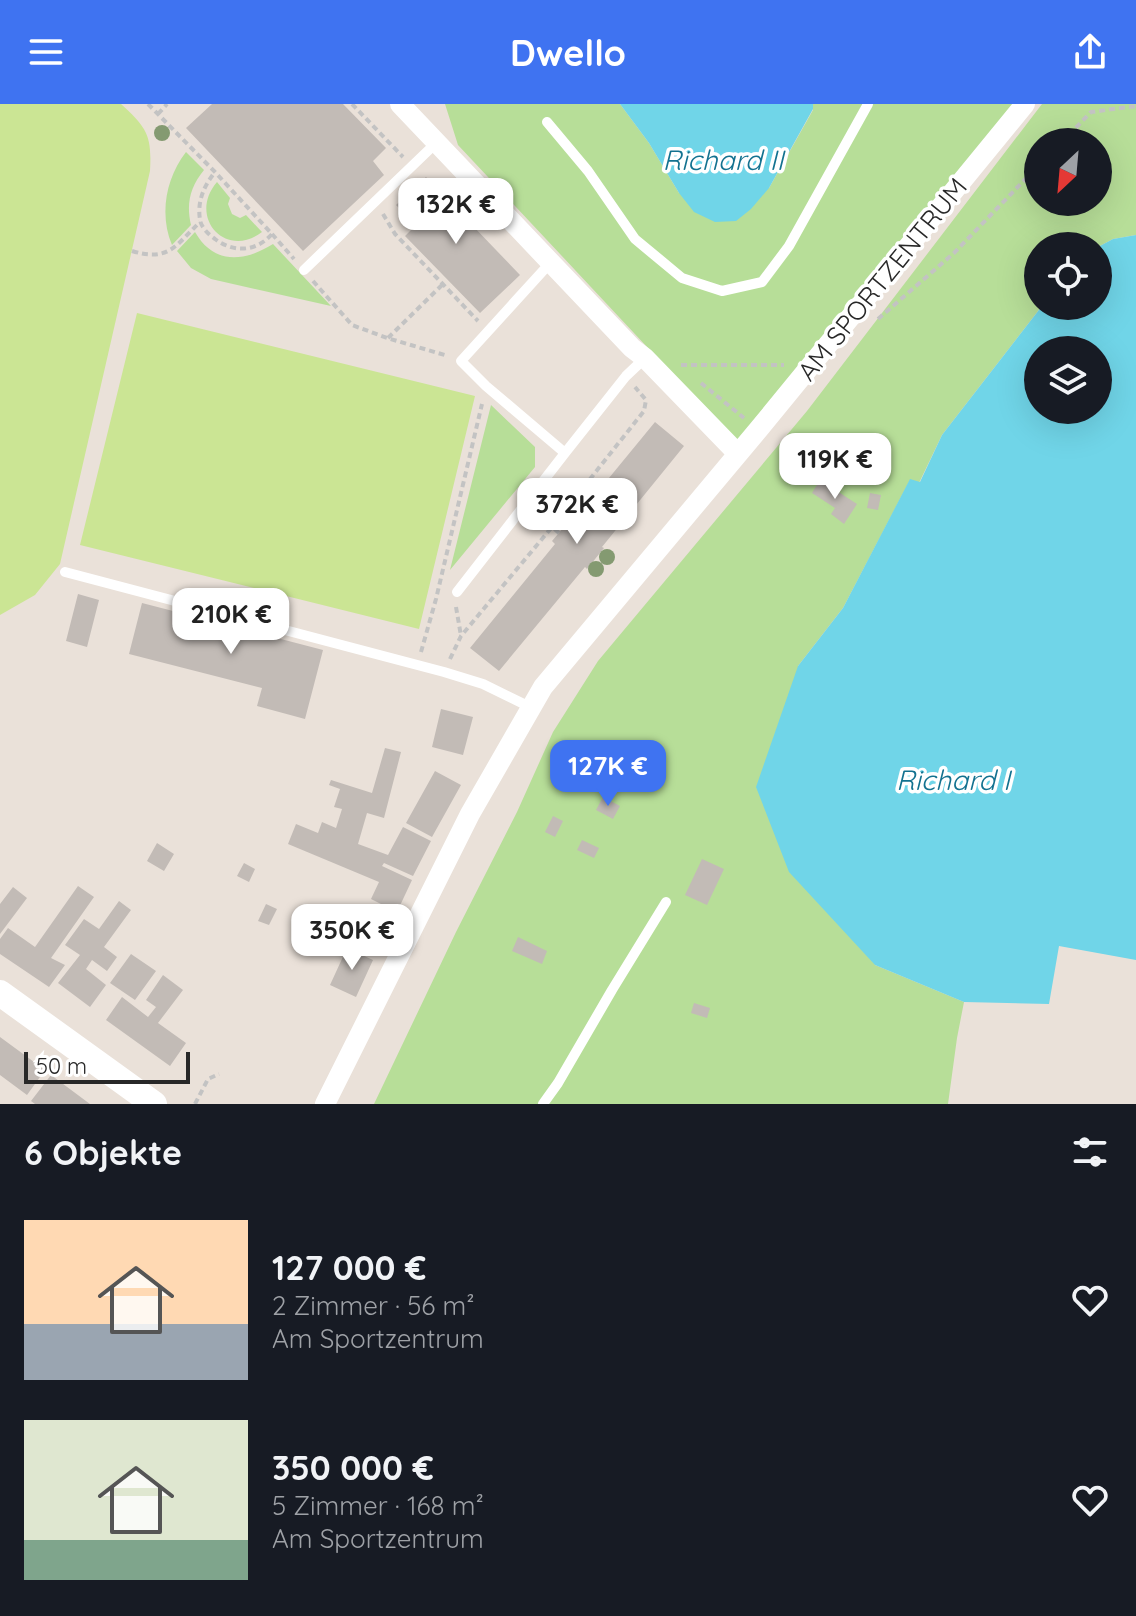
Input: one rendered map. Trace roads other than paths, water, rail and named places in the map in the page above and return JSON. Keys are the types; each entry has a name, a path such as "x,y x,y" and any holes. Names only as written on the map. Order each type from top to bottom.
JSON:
{"street":[{"path":"400,104 632,348 738,454"},
{"name":"AM SPORTZENTRUM","path":"325,1104 470,814 530,707 558,667 738,454 1025,104"},
{"path":"0,993 154,1104"}],"lane":[{"path":"547,122 588,171 635,239 682,278 722,291 762,282 789,246 868,104"},
{"path":"304,270 436,143"},
{"path":"551,262 461,361 565,453"},
{"path":"457,592 626,376 645,358"},
{"path":"65,572 444,672 483,684 530,707"},
{"path":"543,1104 666,902"}],"water":[{"name":"Richard II","path":"620,104 813,104 813,109 769,188 751,209 736,221 715,222 694,212"},
{"name":"Richard I","path":"1136,235 1136,960 1059,946 1049,1004 964,1002 875,965 789,872 756,787 798,666 843,608 910,479 920,482 942,435 1031,320 1112,320 1112,240"}]}
